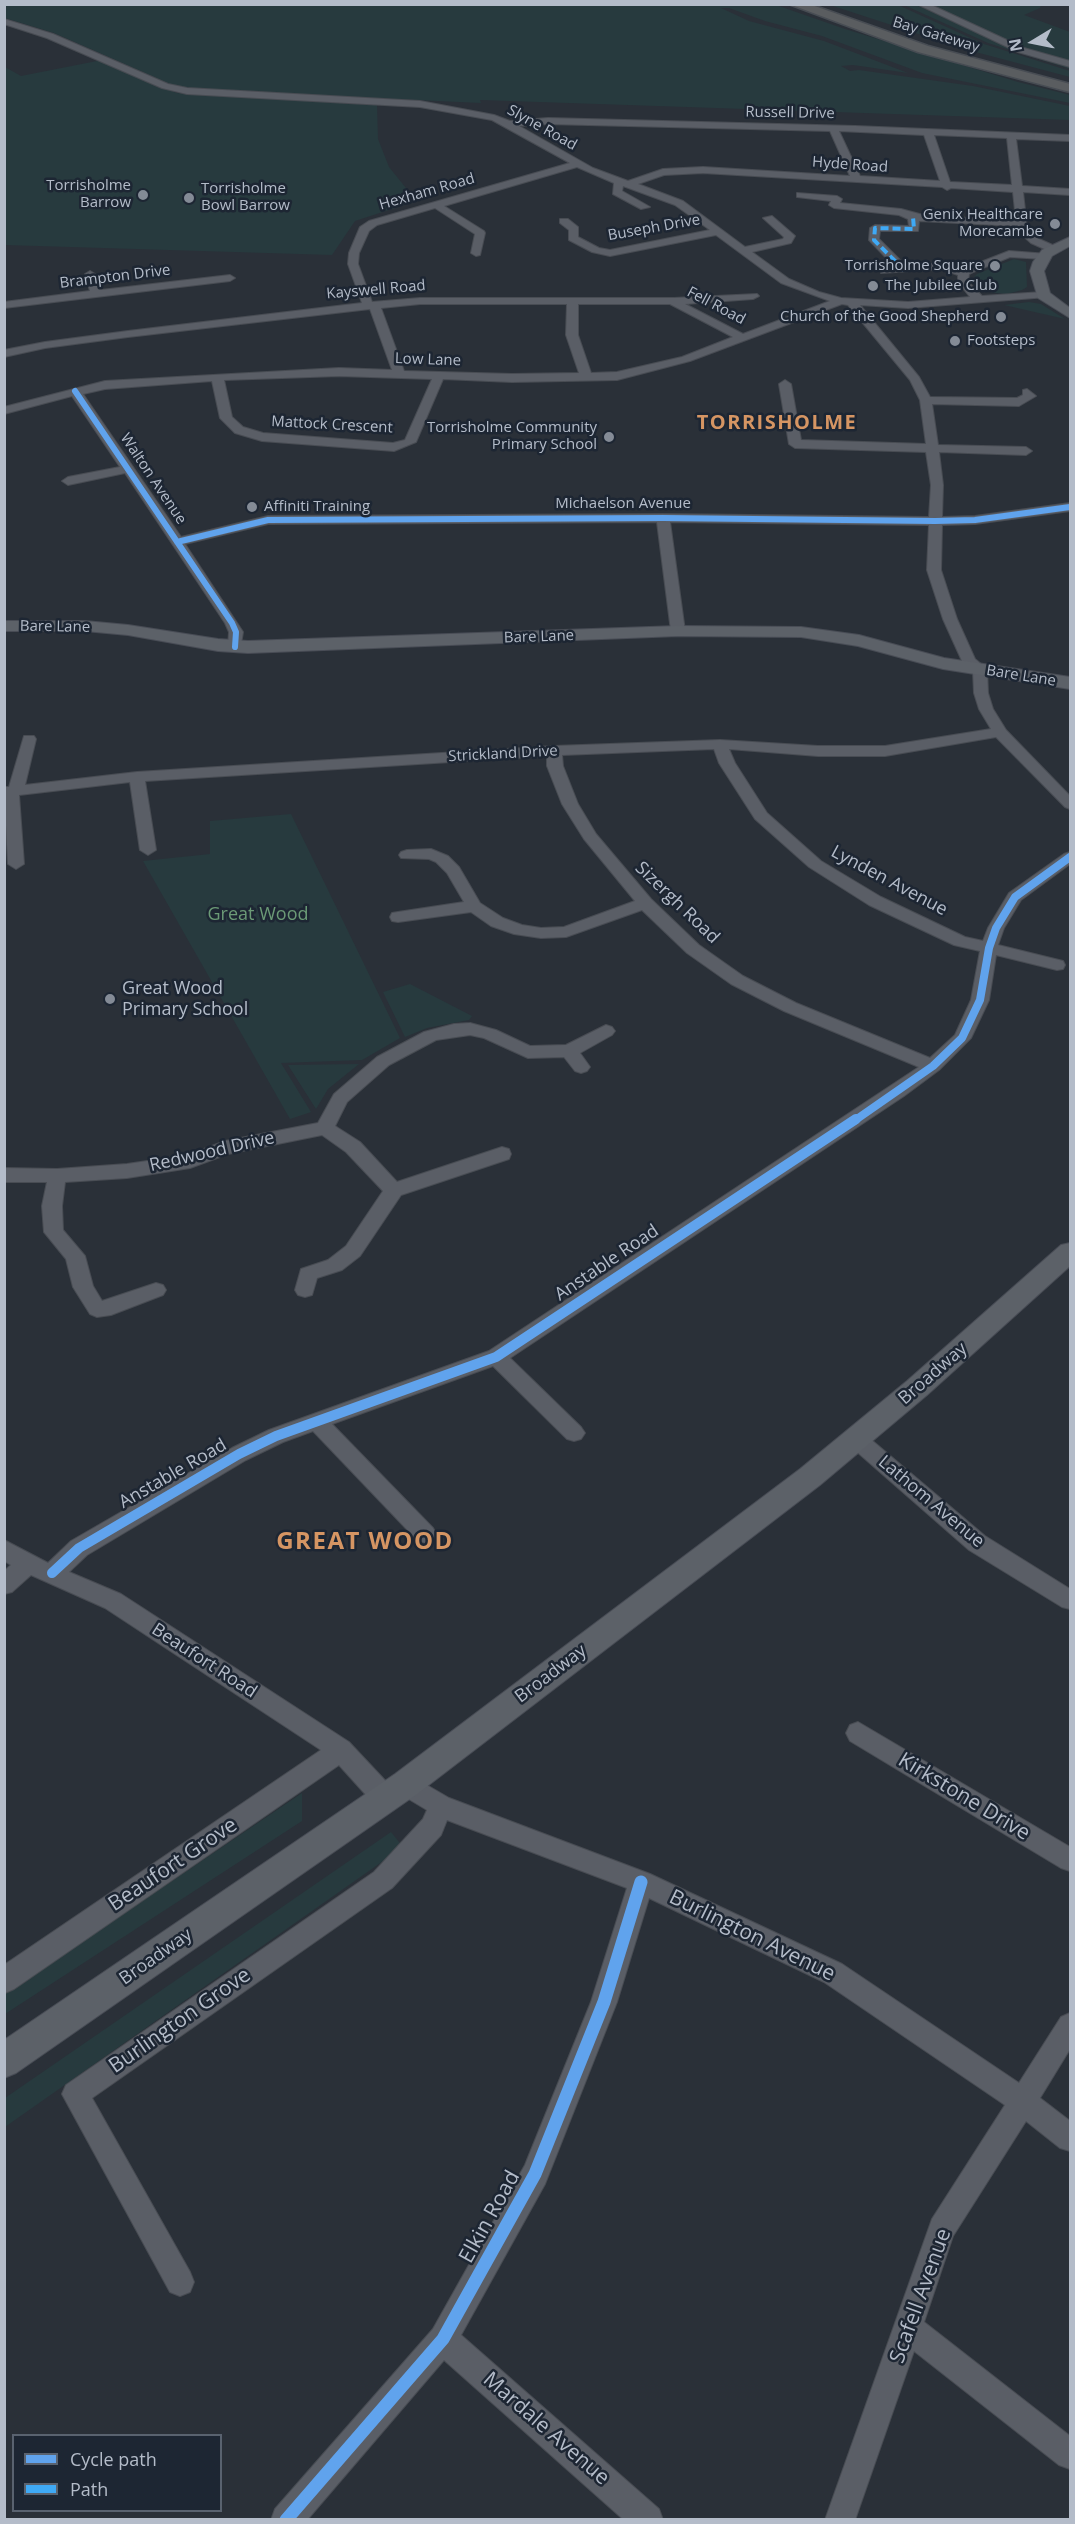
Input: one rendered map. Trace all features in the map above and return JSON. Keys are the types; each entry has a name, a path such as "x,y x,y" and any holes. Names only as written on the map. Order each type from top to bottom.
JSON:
{"highway":[{"name":"Bay Gateway","path":"795,4 923,49 1071,88"},
{"name":"Bay Gateway","path":"816,4 943,47 1071,82"}],"main road":[{"path":"1071,241 1048,252 1037,271 1043,295 1071,314"},
{"name":"Bare Lane","path":"4,626 107,628 235,646 678,631 801,632 829,635 943,663 1071,683"},
{"name":"Broadway","path":"4,2061 396,1791 801,1484 917,1388 1071,1252"}],"street":[{"path":"921,4 1021,50 1071,64"},
{"name":"Slyne Road","path":"4,21 50,36 165,86 187,91 420,104 475,113 509,124 577,164 679,204 792,285 846,302 908,305 1043,295"},
{"name":"Russell Drive","path":"509,124 548,121 1071,138"},
{"path":"834,130 857,180"},
{"path":"928,132 947,187"},
{"path":"1011,135 1020,223 1029,237 1048,252"},
{"name":"Hexham Road","path":"399,373 352,264 364,229 373,224 577,164"},
{"name":"Hyde Road","path":"624,182 663,172 703,170 947,187 1071,192"},
{"path":"624,182 617,192 645,207"},
{"path":"801,195 837,199 834,205 902,212 913,218 1020,223"},
{"path":"436,205 480,233 476,253"},
{"path":"744,250 787,241 790,236 768,218"},
{"path":"904,270 874,240 875,228 914,229 913,218"},
{"name":"Buseph Drive","path":"564,222 574,229 573,238 596,250 610,253 718,232"},
{"path":"885,271 942,266 964,273 1009,254 1048,252"},
{"path":"964,273 963,282 979,300"},
{"path":"90,274 97,295"},
{"name":"Brampton Drive","path":"4,305 230,278"},
{"name":"Kayswell Road","path":"4,354 66,342 436,300 674,301 753,296"},
{"name":"Fell Road","path":"674,301 743,338"},
{"path":"573,302 572,335 586,377"},
{"path":"846,302 915,379 926,400 938,485 934,570 950,619 969,661 980,669 981,693 986,709 1000,732 1071,804"},
{"name":"Low Lane","path":"6,407 75,391 142,381 217,377 339,372 512,378 632,374 686,358 846,302"},
{"name":"Mattock Crescent","path":"217,377 226,418 239,430 262,437 394,447 410,442 439,375"},
{"path":"785,384 795,444 933,446 1026,451"},
{"name":"Walton Avenue","path":"75,391 232,624 236,632 235,646"},
{"path":"926,400 1019,402 1030,396 1027,393"},
{"path":"68,481 128,469"},
{"name":"Michaelson Avenue","path":"177,542 268,520 663,518 935,521 975,520 1071,507"},
{"path":"663,518 678,631"},
{"name":"Strickland Drive","path":"10,791 137,777 554,751 720,744 818,751 885,751 1000,732"},
{"path":"16,864 10,791 28,739"},
{"name":"Lynden Avenue","path":"720,744 727,763 761,816 815,864 886,906 960,940 1057,965"},
{"name":"Sizergh Road","path":"554,751 555,766 570,804 602,853 645,903 693,949 737,980 790,1007 933,1066"},
{"path":"137,777 148,850"},
{"path":"406,855 431,855 442,859 453,870 474,906 497,922 520,930 541,933 566,932 645,903"},
{"name":"Anstable Road","path":"52,1573 79,1548 238,1454 276,1436 318,1423 496,1357 933,1066 962,1038 980,1000 989,948 996,928 1015,897 1071,857"},
{"path":"398,917 474,906"},
{"path":"394,1190 376,1174 353,1147 325,1128 340,1098 383,1061 430,1036 454,1030 471,1029 490,1034 528,1052 569,1052 606,1031"},
{"path":"569,1052 581,1067"},
{"name":"Redwood Drive","path":"4,1175 57,1176 127,1171 190,1161 225,1148 325,1128"},
{"path":"303,1276 335,1265 353,1251 394,1190 502,1154"},
{"path":"57,1176 52,1206 54,1232 75,1256 83,1287 97,1309 111,1307 156,1290"},
{"path":"496,1357 574,1433"},
{"path":"318,1423 424,1534"},
{"name":"Lathom Avenue","path":"855,1438 977,1543 1071,1600"},
{"name":"Beaufort Road","path":"4,1549 28,1564 113,1601 341,1750 396,1791"},
{"path":"4,1585 28,1564"},
{"name":"Kirkstone Drive","path":"858,1733 1071,1860"},
{"name":"Beaufort Grove","path":"5,1980 341,1750"},
{"name":"Burlington Avenue","path":"396,1791 641,1882 833,1973 1024,2102 1071,2138"},
{"name":"Burlington Grove","path":"180,2282 75,2094 383,1880 432,1827 441,1806"},
{"name":"Elkin Road","path":"286,2520 443,2339 535,2174 604,2002 641,1882"},
{"name":"Scafell Avenue","path":"840,2520 942,2229 1071,2026"},
{"path":"908,2328 1071,2454"},
{"name":"Mardale Avenue","path":"443,2339 648,2520"}],"green space":[{"path":"5,4 776,5 845,29 1018,82 1070,95 1070,103 922,73 822,36 765,21 729,8 721,8 749,21 824,41 908,73 853,65 841,66 850,71 859,70 973,86 1070,106 1070,120 480,100 481,103 198,90 170,84 54,33 5,18"},
{"path":"830,5 898,5 984,44 1070,71 1070,77 968,50"},
{"path":"904,5 916,5 1011,48 1047,61 1070,65 1070,69 988,43"},
{"path":"931,5 1041,5 1040,8 1024,15 1070,32 1070,62 1042,56"},
{"path":"102,60 177,93 377,105 378,139 389,167 410,193 430,191 438,194 355,221 332,255 5,245 5,67 21,76"},
{"path":"1014,259 1026,262 1027,287 1022,290 1007,294 996,293 986,291 974,283 974,277 977,274"},
{"path":"1029,302 1041,304 1065,319 1004,305"},
{"name":"Great Wood","path":"291,814 400,1038 362,1060 281,1063 311,1112 290,1119 143,861 210,854 210,821"},
{"path":"410,984 472,1016 469,1020 427,1028 405,1037 383,992"},
{"path":"359,1064 328,1089 316,1109 288,1065"},
{"path":"302,1793 302,1821 5,2014 5,1994"},
{"path":"391,1832 403,1847 5,2127 5,2098"}],"marked path":[{"path":"904,270 874,240 875,228 914,229 913,217"}],"cycle path":[{"path":"75,391 232,623 236,632 235,647"},
{"path":"177,542 268,520 663,518 935,521 975,520 1070,507"},
{"path":"52,1573 79,1548 239,1454 276,1436 496,1357 898,1092 933,1066 962,1038 980,1000 989,948 996,928 1015,897 1070,857"},
{"path":"286,2520 443,2339 535,2174 604,2002 641,1882"}],"place":[{"name":"Torrisholme Barrow","path":"143,195"},
{"name":"Torrisholme Bowl Barrow","path":"189,198"},
{"name":"Genix Healthcare Morecambe","path":"1055,224"},
{"name":"Torrisholme Square","path":"995,266"},
{"name":"The Jubilee Club","path":"873,286"},
{"name":"Church of the Good Shepherd","path":"1001,317"},
{"name":"Footsteps","path":"955,341"},
{"name":"Torrisholme Community Primary School","path":"609,437"},
{"name":"Affiniti Training","path":"252,507"},
{"name":"Great Wood Primary School","path":"110,999"}],"district":[{"name":"TORRISHOLME","path":"777,423"},
{"name":"GREAT WOOD","path":"365,1542"}]}
